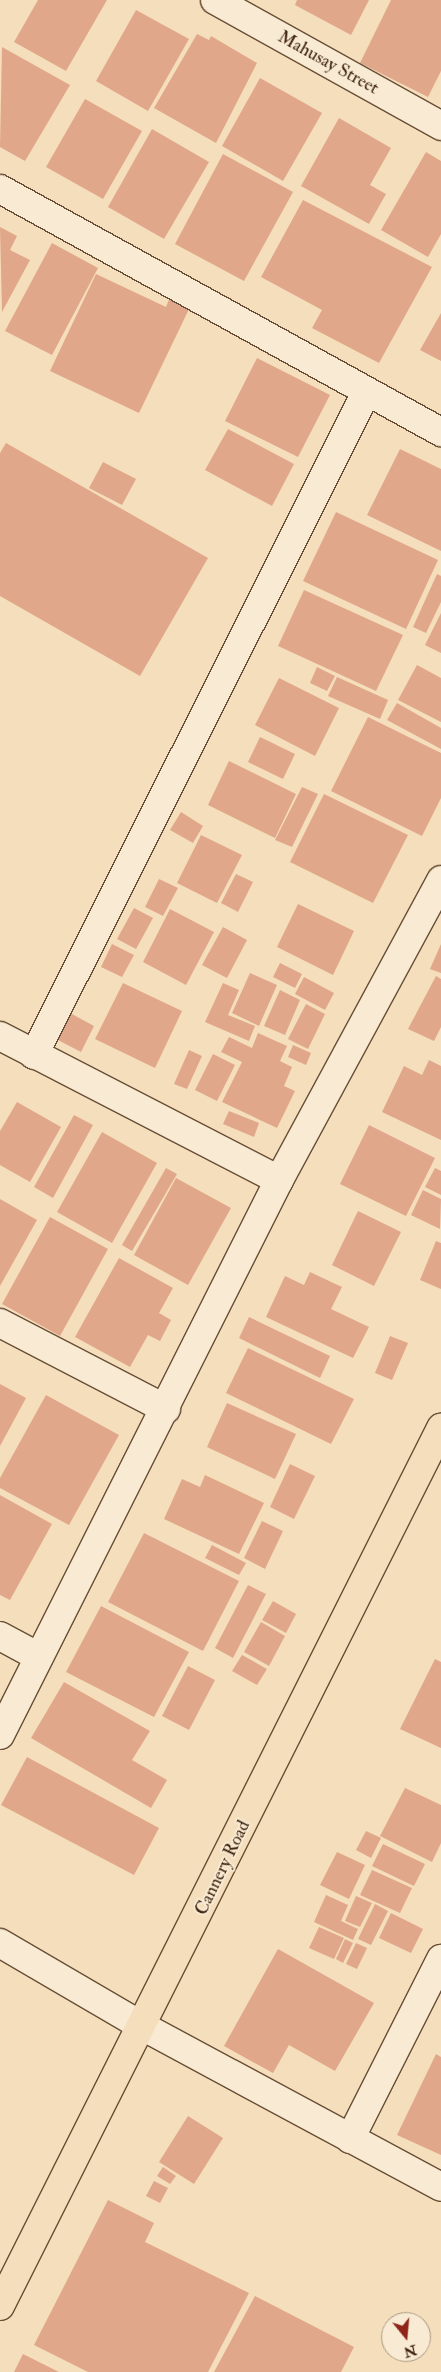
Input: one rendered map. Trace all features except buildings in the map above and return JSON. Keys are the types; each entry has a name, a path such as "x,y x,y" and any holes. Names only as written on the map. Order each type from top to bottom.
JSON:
{"main road":[{"name":"Cannery Road","path":"0,2306 144,2027 441,1428"}],"street":[{"name":"Mahusay Street","path":"215,0 441,126"},
{"path":"0,189 366,393 441,432"},
{"path":"34,1055 366,393"},
{"path":"0,1735 166,1409 278,1180 441,880"},
{"path":"0,1036 278,1180"},
{"path":"0,1323 166,1409"},
{"path":"0,1636 39,1657"},
{"path":"0,1943 144,2027 441,2187"},
{"path":"350,2138 441,1959"}]}
